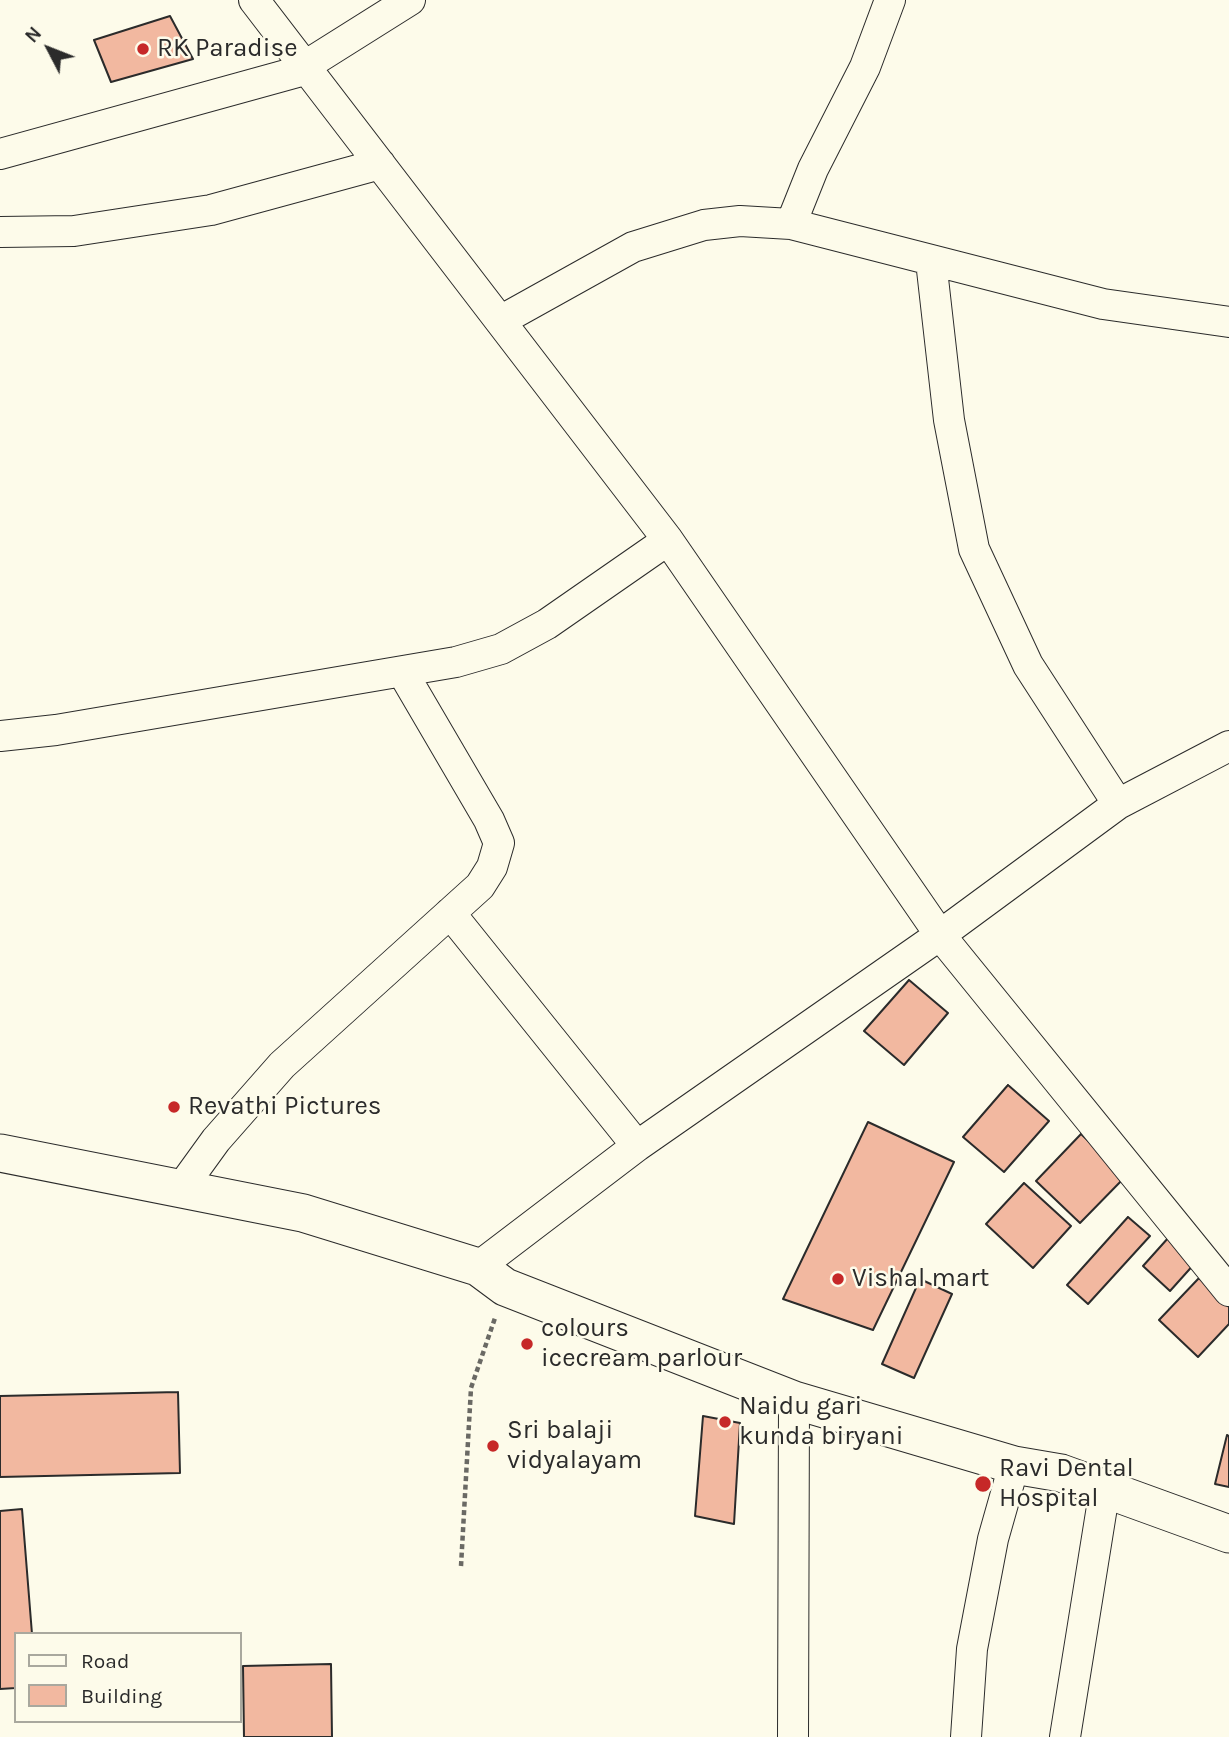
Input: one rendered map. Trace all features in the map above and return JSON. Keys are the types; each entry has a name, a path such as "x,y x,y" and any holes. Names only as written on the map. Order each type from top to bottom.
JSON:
{"street":[{"path":"254,0 668,540 940,935 1229,1291"},
{"path":"0,154 307,67 410,0"},
{"path":"791,224 813,169 866,67 890,0"},
{"path":"0,232 74,231 211,210 380,164"},
{"path":"500,321 634,247 704,226 740,221 791,224 1103,304 1229,322"},
{"path":"931,261 949,420 974,550 1028,665 1118,804"},
{"path":"0,736 56,730 403,673 501,649 547,624 668,540"},
{"path":"182,1188 216,1140 282,1065 450,913 486,877 492,867 499,843 489,820 403,673"},
{"path":"491,1277 637,1146 940,935 1118,804 1229,746"},
{"path":"450,913 637,1146"},
{"path":"0,1153 303,1213 491,1277 794,1401 1014,1465 1061,1473 1229,1534"},
{"path":"793,1737 794,1401"},
{"path":"966,1737 972,1649 993,1539 1014,1465"},
{"path":"1065,1737 1105,1488"}],"path":[{"path":"461,1566 471,1388 491,1277"}],"building":[{"name":"RK Paradise","path":"170,16 193,59 111,82 94,40"},
{"path":"909,980 948,1013 904,1065 864,1031"},
{"path":"1008,1085 1049,1121 1004,1172 963,1137"},
{"path":"868,1122 954,1162 873,1330 783,1299"},
{"path":"1081,1134 1126,1176 1080,1223 1036,1181"},
{"path":"1024,1183 1071,1226 1033,1268 986,1224"},
{"path":"1128,1217 1150,1236 1088,1304 1067,1285"},
{"path":"1169,1237 1196,1262 1170,1291 1143,1266"},
{"path":"1199,1278 1229,1307 1229,1324 1198,1357 1159,1320"},
{"path":"920,1279 952,1294 914,1378 882,1364"},
{"path":"178,1392 180,1473 0,1477 0,1396"},
{"path":"703,1416 740,1423 734,1524 695,1516"},
{"path":"1227,1435 1229,1436 1229,1487 1215,1484"},
{"path":"22,1509 32,1632 14,1632 14,1688 0,1689 0,1511"},
{"path":"331,1664 332,1737 244,1737 243,1666"}],"place":[{"name":"RK Paradise","path":"143,49"},
{"name":"Revathi Pictures","path":"174,1107"},
{"name":"Vishal mart","path":"838,1279"},
{"name":"colours icecream parlour","path":"527,1344"},
{"name":"Naidu gari kunda biryani","path":"725,1422"},
{"name":"Sri balaji vidyalayam","path":"493,1446"},
{"name":"Ravi Dental Hospital","path":"983,1484"}]}
